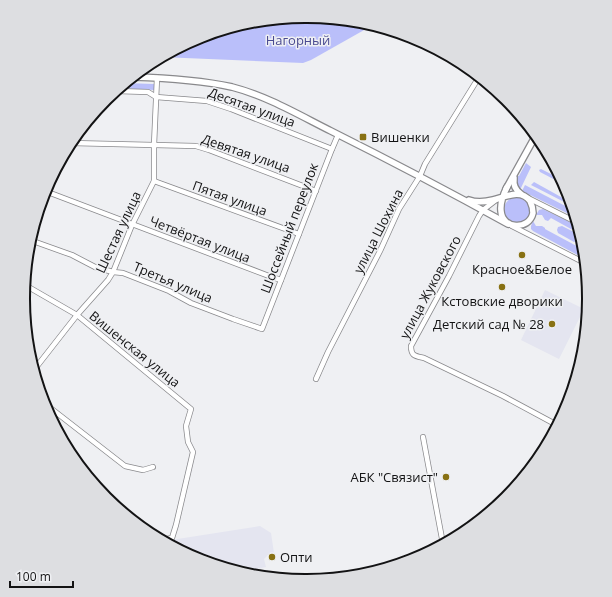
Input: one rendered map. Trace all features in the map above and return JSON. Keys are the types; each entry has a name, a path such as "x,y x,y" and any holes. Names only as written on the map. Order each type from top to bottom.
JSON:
{"main road":[{"path":"142,77 209,83 250,93 269,100 420,176 509,224 517,226 523,225 528,221 532,216 533,210 532,204 517,191 513,183 517,170"},
{"path":"509,224 502,216 501,197 532,141"},
{"path":"462,199 472,202 480,202 513,194 524,196"},
{"path":"502,204 507,197 513,194"}],"street":[{"name":"Шестая улица","path":"39,364 77,315 108,280 113,272 132,224 154,181 157,78"},
{"name":"улица Шохина","path":"316,379 328,352 380,252 399,209 476,82"},
{"name":"Десятая улица","path":"124,91 148,92 156,96 207,101 332,149"},
{"name":"Шоссейный переулок","path":"262,330 338,135"},
{"name":"Девятая улица","path":"78,143 196,146 316,190"},
{"name":"Пятая улица","path":"154,181 299,234"},
{"name":"Четвёртая улица","path":"51,193 281,280"},
{"path":"524,196 570,219"},
{"name":"улица Жуковского","path":"501,197 483,210 411,346 411,351 413,355 424,358 503,396 552,422"},
{"path":"509,224 578,260"},
{"name":"Третья улица","path":"37,242 72,255 95,267 122,273 169,291 191,303 262,330"},
{"name":"Вишенская улица","path":"31,288 77,315 191,409 186,426 188,442 193,452 176,525 172,538 170,538"},
{"path":"55,411 125,466 143,470 153,467"},
{"path":"424,437 442,538"}],"shaded area":[{"name":"Детский сад № 28","path":"545,290 581,308 581,315 559,359 521,340"},
{"path":"260,526 271,533 274,553 269,554 264,559 266,567 257,570 217,559 184,546 173,540"}],"green space":[{"name":"Нагорный","path":"306,23 342,25 365,29 303,63 172,57 201,44 235,32 270,25"},
{"path":"134,83 154,84 154,90 127,88"},
{"path":"526,163 531,167 520,190 516,179"},
{"path":"541,169 552,174 554,179 540,172 539,170"},
{"path":"534,182 563,198 564,202 531,185"},
{"path":"525,185 566,206 568,214 522,191"},
{"path":"517,197 526,201 530,210 526,219 517,223 508,219 504,210 508,201"},
{"path":"543,209 571,222 573,230 551,218 548,221 545,220 542,215 536,215 539,210"},
{"path":"533,221 536,226 542,226 576,246 578,255 533,231 531,226"},
{"path":"562,226 573,232 575,242 558,233 558,227"}],"place":[{"name":"Вишенки","path":"363,137"},
{"name":"Красное&Белое","path":"522,255"},
{"name":"Кстовские дворики","path":"502,287"},
{"name":"Детский сад № 28","path":"552,324"},
{"name":"АБК \"Связист\"","path":"446,477"},
{"name":"Опти","path":"272,557"}]}
